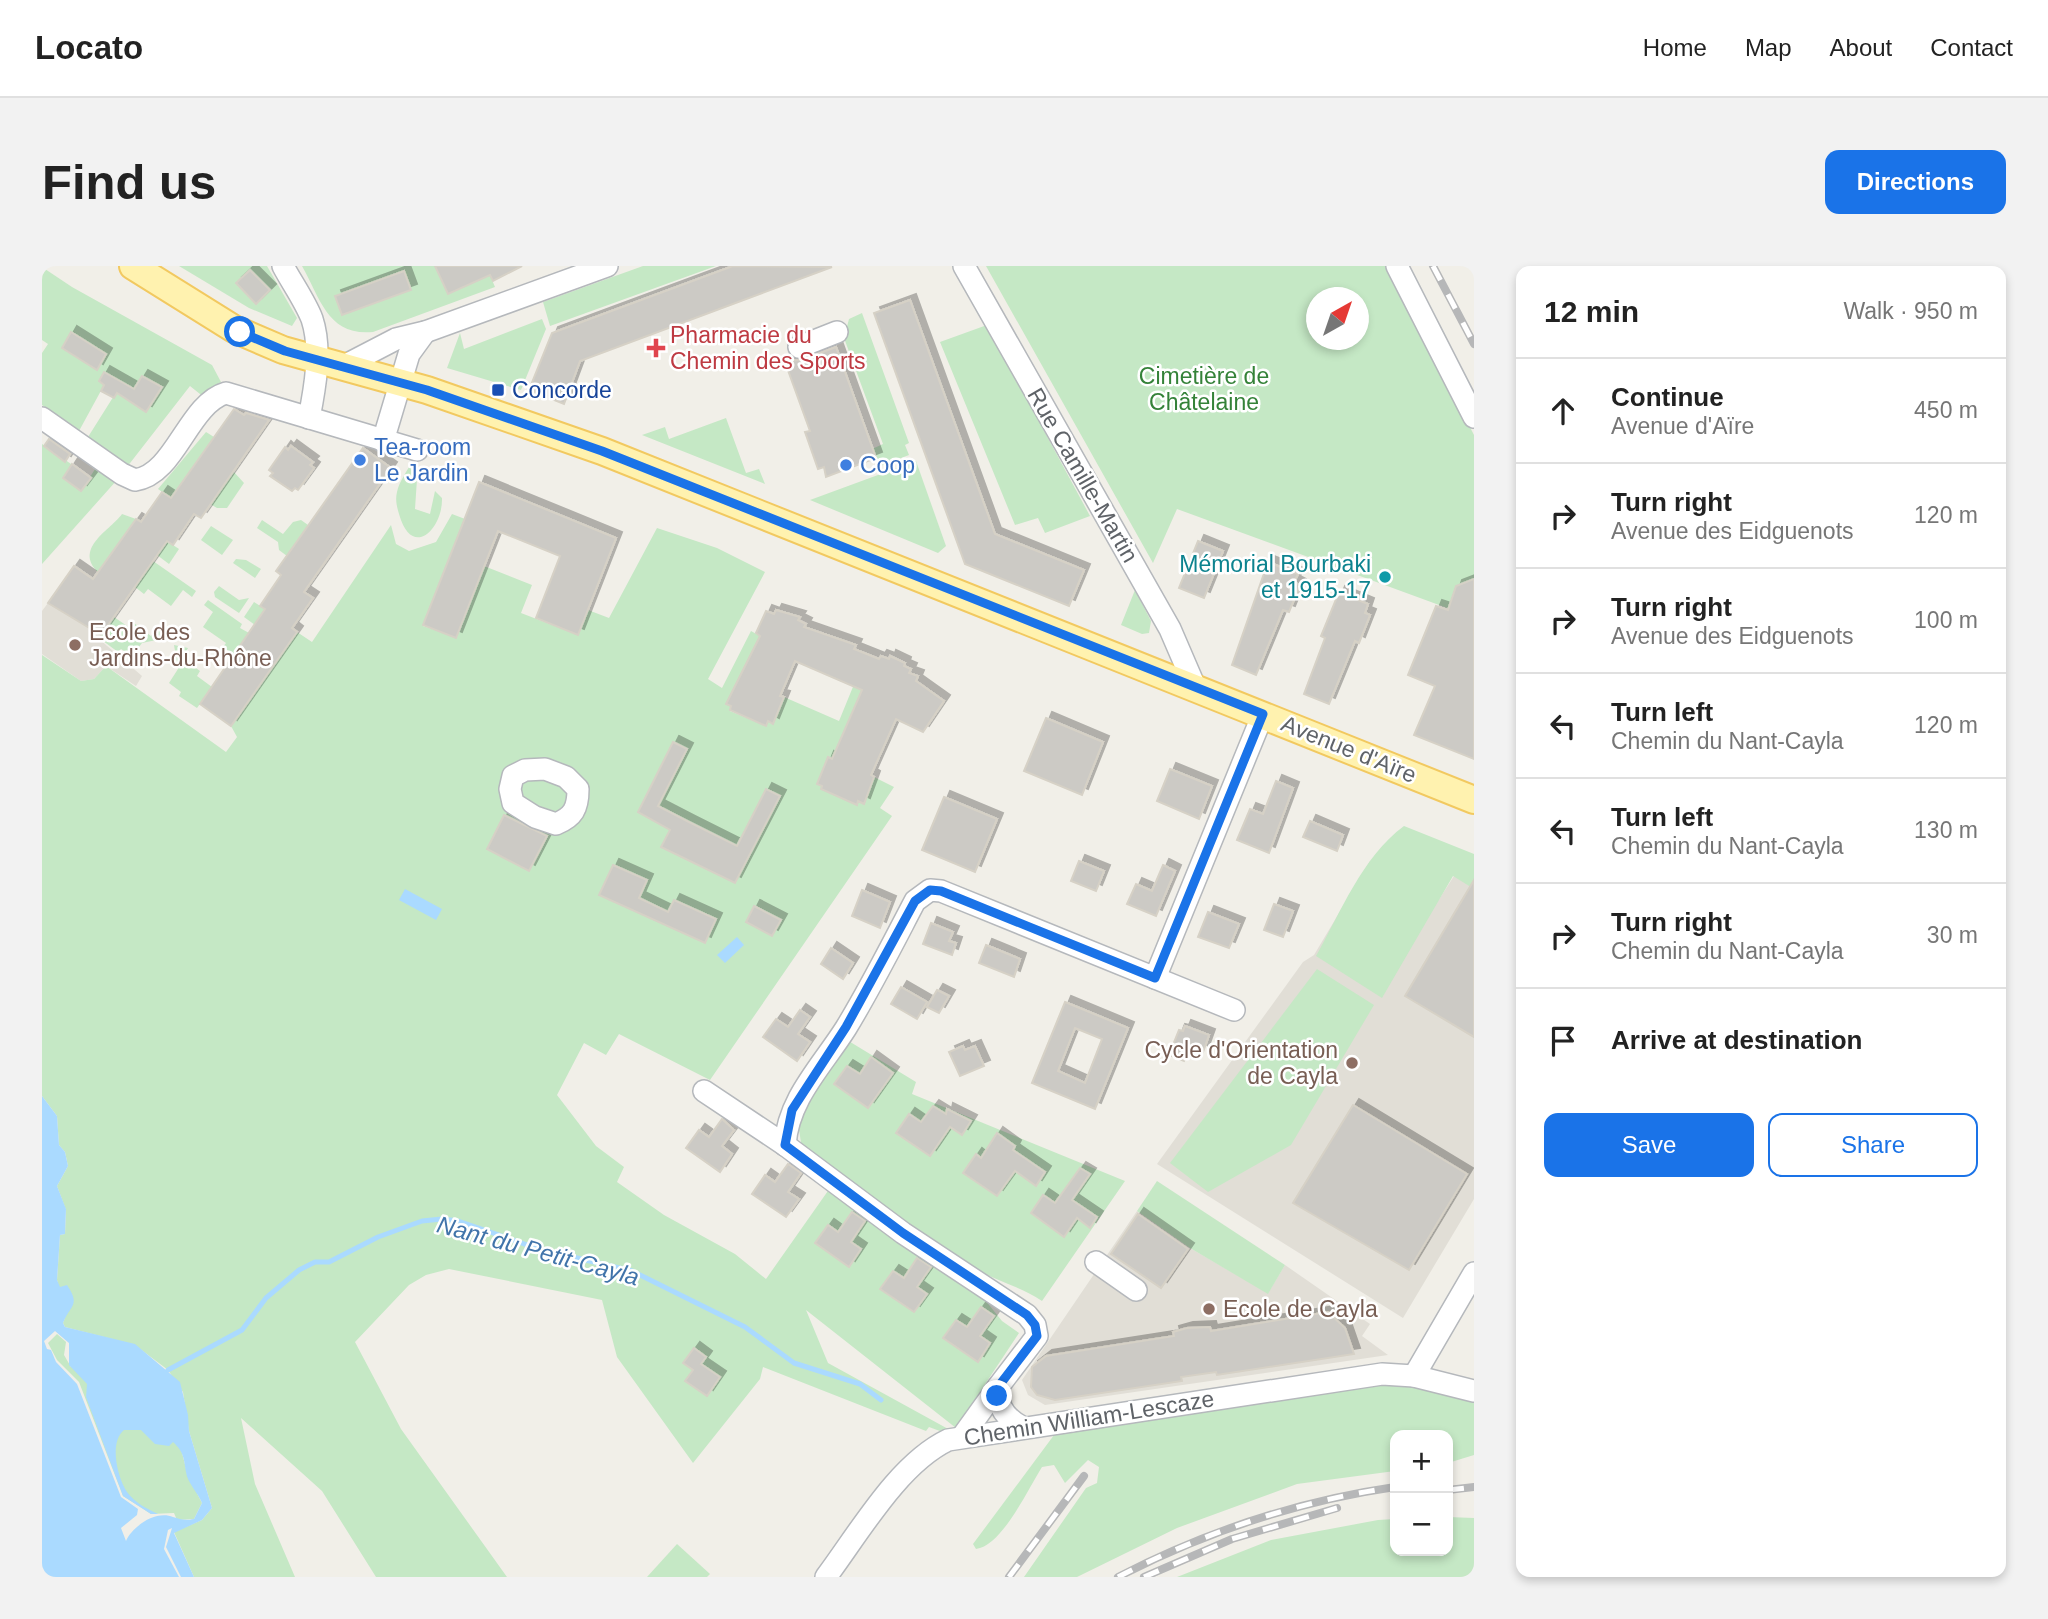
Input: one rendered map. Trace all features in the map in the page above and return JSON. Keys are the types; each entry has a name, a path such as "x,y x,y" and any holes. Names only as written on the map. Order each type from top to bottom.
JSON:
{"main road":[{"name":"Avenue d'Aïre","path":"135,269 246,335 314,359 400,383 638,465 1474,800"}],"street":[{"path":"283,266 311,318 316,384 309,418"},
{"path":"342,367 396,339 425,332 607,266"},
{"name":"Rue Camille-Martin","path":"964,266 1166,622 1195,687"},
{"path":"1397,266 1474,417"},
{"path":"383,441 409,354 425,332"},
{"path":"799,347 837,332"},
{"path":"42,418 122,474 135,480 153,473 218,395 240,396 416,450"},
{"path":"1155,978 1263,714"},
{"path":"785,1145 792,1110 846,1027 915,901 930,890 941,891 1234,1010"},
{"path":"704,1091 785,1145 903,1233 1027,1315 1035,1325 1037,1336 962,1437"},
{"path":"1096,1262 1136,1290"},
{"path":"1414,1376 1474,1273"},
{"name":"Chemin William-Lescaze","path":"826,1577 920,1458 934,1447 962,1437 1382,1374 1414,1376 1474,1391"},
{"path":"998,1387 997,1396 1007,1417 1024,1428"}],"shaded area":[{"name":"Ecole des Jardins-du-Rhône","path":"48,603 101,635 99,639 142,676 136,686 106,666 94,679 81,681 42,654 42,611"},
{"name":"Cycle d'Orientation de Cayla","path":"1370,861 1438,901 1454,876 1474,888 1474,1199 1403,1318 1157,1164 1303,962 1314,955"},
{"name":"Ecole de Cayla","path":"1137,1211 1190,1248 1268,1293 1285,1265 1370,1324 1362,1336 1388,1355 1045,1405 1028,1395 1022,1380"}],"green space":[{"path":"179,266 267,266 297,318 292,326 249,308"},
{"path":"302,266 435,266 449,294 490,275 495,287 373,332 358,332 336,322 328,313"},
{"path":"643,266 716,266 550,326 543,302"},
{"name":"Cimetière de Châtelaine","path":"986,266 1387,266 1474,435 1474,594 1450,609 1177,509 1153,563"},
{"path":"42,267 72,287 212,365 221,382 211,388 205,398 190,386 127,467 88,437 122,383 109,376 79,431 42,405 42,353 48,344 42,340"},
{"path":"862,313 909,443 905,445 909,455 878,467 872,449 883,444 844,338 849,319"},
{"path":"542,319 546,329 521,390 447,368 460,333 464,349"},
{"path":"987,325 1090,516 1045,533 1038,518 1015,525 940,342"},
{"path":"726,418 746,473 759,469 765,484 642,435 665,427 669,439"},
{"path":"206,432 214,437 171,498 158,489"},
{"path":"42,444 90,477 97,466 117,480 42,564"},
{"path":"916,461 946,546 938,553 810,500"},
{"path":"412,462 418,464 415,509 430,514 435,491 442,498 438,520 426,535 419,537 411,535 405,528 396,501 399,484"},
{"path":"233,471 244,483 227,508 217,508 210,504"},
{"path":"122,514 136,519 98,572 91,563 92,547"},
{"path":"452,514 465,519 423,626 456,637 484,566 532,585 521,613 578,635 588,610 609,618 657,528 717,548 765,572 708,679 722,688 751,631 760,636 727,703 731,706 730,711 766,726 768,721 773,723 784,697 839,721 857,677 866,681 832,759 828,758 817,783 822,786 821,789 856,804 858,801 864,803 874,777 894,787 880,808 892,816 710,1080 619,1034 606,1055 584,1043 557,1095 596,1146 624,1167 617,1182 664,1215 735,1254 766,1279 830,1188 977,1290 1002,1321 1019,1333 956,1428 806,1310 828,1363 950,1430 948,1434 929,1427 926,1431 763,1367 760,1379 693,1463 617,1357 602,1300 449,1269 426,1275 409,1285 355,1342 401,1429 507,1577 376,1577 322,1491 241,1418 255,1484 295,1577 194,1577 174,1532 202,1520 212,1508 189,1431 183,1392 168,1370 135,1345 65,1327 63,1323 66,1315 57,1280 60,1235 65,1234 66,1210 57,1186 68,1166 65,1152 59,1145 57,1116 42,1096 42,655 81,681 94,679 106,666 226,752 237,737 231,726 297,632 312,642 391,525 396,544 409,551 436,542"},
{"path":"262,520 283,534 293,522 301,520 308,525 287,556 279,550 278,542 257,528"},
{"path":"211,526 233,540 222,555 201,540"},
{"path":"167,541 179,549 169,564 157,555"},
{"path":"236,559 246,560 261,569 255,578 233,563"},
{"path":"153,561 196,591 192,597 183,590 171,606 148,589 144,594 135,587"},
{"path":"219,586 239,600 249,598 239,613 215,597 214,592"},
{"path":"1135,590 1151,621 1149,633 1142,634 1121,625"},
{"path":"208,600 242,624 240,628 249,633 234,655 223,647 226,643 203,627 213,612 204,605"},
{"path":"254,602 265,609 255,625 244,617"},
{"path":"114,617 130,628 134,623 151,636 158,627 166,638 142,643 132,656 121,649 118,652 99,638"},
{"path":"174,645 188,648 182,658 200,671 197,676 212,687 197,708 179,696 181,692 169,683 178,669"},
{"path":"1404,826 1474,854 1474,889 1453,876 1382,998 1316,956 1364,869 1389,839"},
{"path":"1317,969 1374,1005 1291,1145 1208,1192 1170,1163"},
{"path":"847,1040 916,1082 912,1094 1125,1181 1042,1301 975,1269 945,1251 811,1155 801,1143 797,1115"},
{"path":"1157,1181 1285,1265 1268,1294 1190,1248 1137,1211"},
{"path":"57,1334 66,1342 64,1355 71,1367 80,1345 181,1449 188,1476 202,1503 194,1519 177,1520 174,1513 151,1514 123,1496 79,1382 57,1360 48,1343"},
{"path":"1397,1381 1474,1398 1474,1455 1453,1461 1453,1430 1390,1430 1390,1472 1297,1484 1177,1528 1077,1577 1024,1577 1086,1488 1097,1483 1099,1467 1088,1460 1065,1483 1054,1465 1042,1467 1005,1528 986,1546 976,1549 973,1544 1057,1431"},
{"path":"1453,1517 1474,1518 1474,1577 1177,1577 1271,1540 1390,1519 1390,1556 1453,1556"},
{"path":"677,1544 710,1574 707,1577 647,1577"}],"water":[{"path":"405,889 442,909 436,920 399,900"},
{"path":"737,937 744,945 725,963 717,955"},
{"path":"42,1096 57,1116 59,1145 65,1152 68,1166 57,1186 66,1209 65,1234 60,1235 57,1280 60,1287 67,1285 74,1302 63,1323 65,1327 135,1344 180,1382 189,1431 212,1508 202,1520 174,1533 194,1577 181,1577 166,1547 172,1528 168,1530 164,1549 179,1577 42,1577","holes":["55,1331 69,1343 69,1365 87,1384 86,1397 123,1496 151,1514 158,1514 130,1496 123,1486 116,1460 119,1435 124,1430 141,1430 155,1444 169,1446 173,1442 181,1452 188,1480 202,1503 194,1519 182,1520 166,1515 152,1518 133,1530 126,1541 121,1528 137,1515 138,1509 121,1497 77,1384 56,1362 44,1341"]}],"building":[{"path":"435,266 522,266 493,281 490,275 448,294"},
{"path":"733,266 832,267 580,361 564,404 529,390 552,333"},
{"path":"250,270 270,290 256,304 236,283"},
{"path":"404,271 411,290 342,315 335,296"},
{"path":"910,300 995,534 1084,570 1069,606 965,564 874,313"},
{"path":"71,332 106,354 97,370 62,348"},
{"path":"836,347 876,458 826,477 824,467 818,469 805,432 810,431 785,362 804,359"},
{"path":"104,372 134,389 142,376 162,387 146,412 117,393 114,398 101,391 104,385 99,381"},
{"path":"234,409 244,415 246,413 269,420 201,518 194,514 173,545 167,541 101,635 48,603 74,566 93,579 136,519 141,522 162,492 171,498"},
{"path":"49,439 70,454 65,462 44,446"},
{"path":"291,446 313,462 310,465 314,468 298,490 295,488 292,491 270,476 273,473 269,470 285,447 288,450"},
{"path":"363,448 391,468 304,592 313,598 292,628 297,632 231,726 200,704 265,609 260,606 281,575 276,571"},
{"path":"72,464 91,478 81,491 63,478"},
{"path":"479,482 616,538 578,635 536,618 560,556 498,531 456,638 423,625"},
{"path":"1198,541 1223,551 1204,598 1179,588"},
{"path":"1268,562 1298,574 1294,582 1300,585 1289,612 1283,610 1256,675 1232,665"},
{"path":"1474,579 1474,759 1414,735 1435,686 1408,675 1436,606 1448,610 1456,586"},
{"path":"1339,592 1368,604 1365,613 1370,615 1359,643 1355,641 1329,704 1304,694 1325,638 1321,636"},
{"path":"776,610 800,617 798,620 806,624 804,627 856,645 854,649 879,659 881,656 889,659 890,656 905,663 904,666 911,669 909,673 918,676 916,681 944,701 923,732 896,719 871,775 874,777 864,804 858,801 857,805 821,789 822,786 817,784 828,757 832,759 862,690 795,661 780,696 784,697 773,724 768,721 766,726 730,710 731,706 726,704 760,636 756,633 766,611 774,614"},
{"path":"1046,718 1103,742 1082,795 1024,771"},
{"path":"673,742 687,749 658,806 689,822 737,846 766,789 780,796 735,883 661,847 670,830 638,812"},
{"path":"1170,769 1212,786 1199,819 1157,801"},
{"path":"1276,781 1293,788 1269,853 1237,840 1250,809 1263,814"},
{"path":"944,797 997,819 975,872 922,850"},
{"path":"504,815 547,836 529,871 487,849"},
{"path":"1310,821 1343,835 1337,851 1303,837"},
{"path":"1079,861 1104,871 1096,891 1071,881"},
{"path":"613,865 647,880 639,898 668,912 674,900 716,919 705,943 599,895"},
{"path":"1163,865 1175,871 1156,916 1127,904 1136,884 1152,891"},
{"path":"1474,880 1474,1037 1405,996"},
{"path":"862,890 890,902 880,928 852,916"},
{"path":"1274,904 1293,911 1283,937 1264,930"},
{"path":"754,906 781,920 772,936 746,922"},
{"path":"1208,912 1239,924 1229,948 1198,937"},
{"path":"931,923 953,932 949,941 956,943 952,955 923,944"},
{"path":"986,945 1020,959 1014,977 979,963"},
{"path":"831,948 853,963 843,979 821,964"},
{"path":"901,987 927,1002 917,1019 891,1004"},
{"path":"937,990 949,996 939,1013 927,1007"},
{"path":"1065,1002 1128,1028 1095,1109 1032,1083","holes":["1075,1028 1102,1039 1085,1083 1058,1071"]},
{"path":"800,1010 810,1017 798,1034 810,1042 797,1061 763,1037 776,1019 788,1027"},
{"path":"1185,1026 1209,1035 1203,1052 1190,1047 1184,1061 1169,1055 1179,1030 1183,1031"},
{"path":"963,1046 965,1050 975,1046 984,1066 960,1076 949,1052"},
{"path":"871,1057 893,1073 868,1108 834,1084 847,1066 860,1074"},
{"path":"1353,1105 1467,1174 1409,1270 1293,1203"},
{"path":"933,1106 946,1114 947,1109 971,1121 962,1135 950,1127 930,1156 896,1133 909,1114 921,1122"},
{"path":"722,1119 734,1130 722,1146 732,1154 720,1172 686,1148 699,1130 709,1137"},
{"path":"997,1133 1015,1146 1013,1150 1045,1172 1036,1186 1015,1171 997,1196 963,1173 976,1154 981,1158"},
{"path":"788,1164 801,1173 788,1192 799,1199 786,1217 752,1194 765,1175 775,1182"},
{"path":"1080,1168 1090,1174 1072,1200 1097,1217 1090,1228 1077,1218 1064,1237 1031,1213 1043,1195 1055,1203"},
{"path":"852,1212 865,1221 851,1242 861,1249 849,1267 815,1243 828,1225 838,1232"},
{"path":"1138,1214 1188,1249 1161,1288 1111,1254"},
{"path":"917,1258 931,1267 917,1287 927,1294 914,1312 880,1289 893,1271 904,1278"},
{"path":"981,1307 994,1316 980,1336 990,1343 978,1362 943,1338 956,1320 967,1327"},
{"path":"1328,1312 1345,1328 1354,1354 1217,1375 1216,1372 1181,1377 1182,1381 1055,1400 1037,1395 1031,1387 1032,1367 1046,1356 1174,1336 1173,1332 1187,1328 1210,1327 1211,1331"},
{"path":"694,1348 706,1357 701,1364 720,1377 707,1396 685,1381 693,1370 683,1363"}],"waterway":[{"name":"Nant du Petit-Cayla","path":"168,1370 242,1330 266,1298 299,1270 315,1262 329,1262 378,1237 422,1221 442,1219 458,1221 539,1249 632,1271 745,1327 794,1363 860,1384 881,1400"}],"railway":[{"path":"1433,266 1474,344"},
{"path":"1009,1577 1084,1476"},
{"path":"1453,1489 1474,1487"},
{"path":"1118,1577 1184,1546 1253,1520 1323,1501 1390,1488"},
{"path":"1144,1577 1232,1539 1337,1508"}],"place":[{"name":"Pharmacie du Chemin des Sports","path":"656,348"},
{"name":"Concorde","path":"498,390"},
{"name":"Tea-room Le Jardin","path":"360,460"},
{"name":"Coop","path":"846,465"},
{"name":"Mémorial Bourbaki et 1915-17","path":"1385,577"},
{"name":"Ecole des Jardins-du-Rhône","path":"75,645"},
{"name":"Cycle d'Orientation de Cayla","path":"1352,1063"},
{"name":"Ecole de Cayla","path":"1209,1309"}],"route":[{"path":"240,332 285,351 427,390 602,451 1263,714 1155,978 941,891 930,890 915,901 846,1027 792,1110 786,1129 785,1145 903,1233 1027,1315 1035,1325 1037,1336 998,1387 997,1396"}]}
